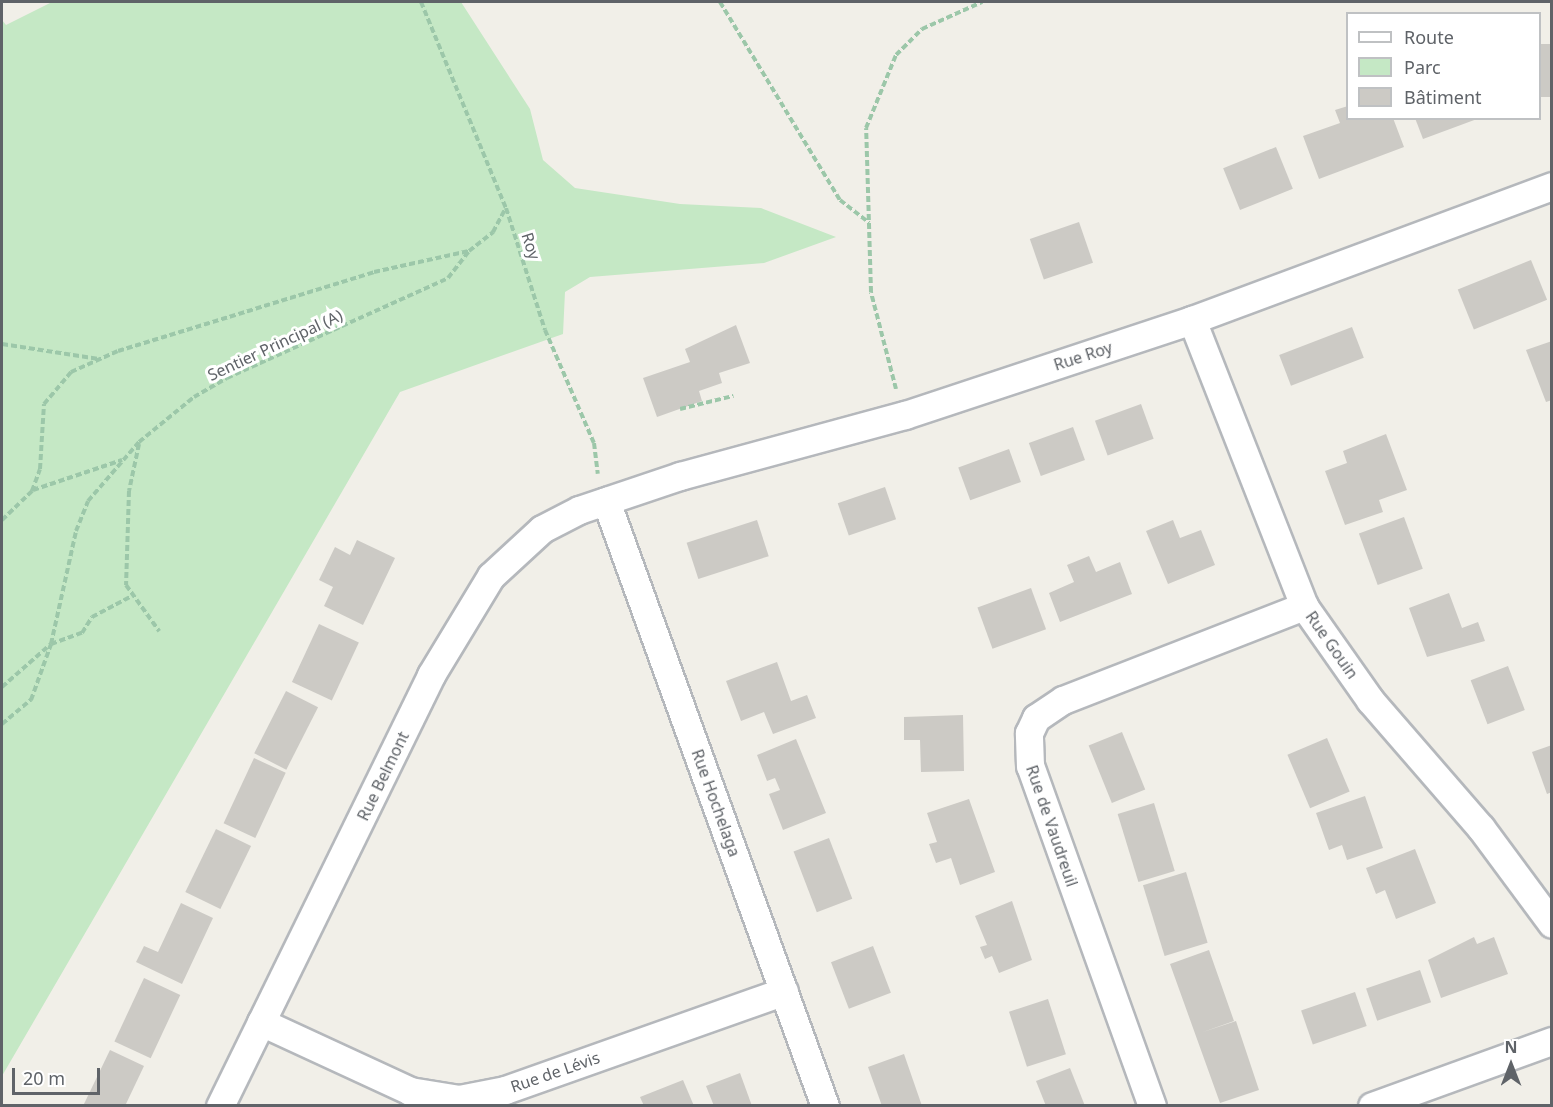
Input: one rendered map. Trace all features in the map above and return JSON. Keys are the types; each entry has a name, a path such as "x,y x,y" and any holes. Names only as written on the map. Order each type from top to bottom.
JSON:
{"street":[{"name":"Rue Roy","path":"606,501 905,415 1192,320 1551,186"},
{"name":"Rue Gouin","path":"1192,320 1304,606 1370,700 1481,828 1551,924"},
{"name":"Rue Hochelaga","path":"606,501 825,1106"},
{"name":"Rue Belmont","path":"220,1106 431,675 472,605 529,538 563,517 606,501"},
{"name":"Rue de Vaudreuil","path":"1152,1106 1030,766 1029,733 1036,718 1063,700 1304,606"},
{"name":"Rue de Lévis","path":"261,1022 410,1090 459,1099 504,1090 784,991"},
{"path":"1372,1106 1551,1041"}],"path":[{"name":"Roy","path":"421,2 506,208 545,330 594,443 606,501"},
{"path":"720,2 840,200 869,223"},
{"path":"905,415 871,292 867,128 879,89 896,55 922,29 982,2"},
{"name":"Sentier Principal (A)","path":"2,726 31,700 51,644 76,531 88,501 140,442 194,397 227,378 448,278 469,251 493,232 506,208"},
{"path":"32,491 41,459 44,404 71,372 100,359 374,272 469,251"},
{"path":"2,344 100,359"},
{"path":"680,409 733,396"},
{"path":"140,442 129,491 123,557 132,596 159,631"},
{"path":"2,520 32,491 123,460"},
{"path":"2,687 51,644 82,633 92,616 132,596"}],"green space":[{"path":"52,2 461,2 530,109 543,160 575,188 680,204 761,208 836,237 764,263 590,277 565,292 563,334 400,392 2,1076 2,20 6,25"}],"building":[{"path":"1541,44 1552,44 1552,97 1541,97"},
{"path":"1346,107 1346,120 1394,120 1404,147 1319,179 1303,136 1340,123 1335,110"},
{"path":"1416,120 1474,120 1423,139"},
{"path":"1276,147 1293,189 1240,210 1223,168"},
{"path":"1079,222 1093,263 1044,280 1030,239"},
{"path":"1531,260 1547,300 1474,329 1458,290"},
{"path":"736,325 750,363 719,373 722,383 699,391 702,401 657,417 643,378 690,362 685,349"},
{"path":"1352,327 1364,358 1291,386 1279,355"},
{"path":"1552,341 1552,400 1546,402 1526,350"},
{"path":"1141,404 1154,439 1108,456 1095,421"},
{"path":"1073,427 1085,460 1041,476 1029,443"},
{"path":"1386,434 1407,490 1379,500 1383,512 1345,525 1325,471 1347,463 1343,451"},
{"path":"1009,449 1021,482 970,500 958,467"},
{"path":"885,487 896,519 849,535 838,503"},
{"path":"1404,517 1423,569 1378,585 1359,533"},
{"path":"757,520 769,556 698,579 687,543"},
{"path":"1173,520 1180,538 1201,530 1215,565 1168,584 1146,531"},
{"path":"357,540 395,558 363,625 324,606 333,587 319,580 335,547 350,555"},
{"path":"1089,556 1096,572 1120,562 1132,594 1060,622 1049,593 1074,582 1067,565"},
{"path":"1031,588 1046,629 992,649 977,607"},
{"path":"1449,593 1462,628 1478,622 1485,641 1427,657 1409,608"},
{"path":"319,624 359,643 332,701 292,682"},
{"path":"777,662 791,701 807,695 816,718 773,734 764,712 741,721 726,681"},
{"path":"1508,666 1525,710 1488,724 1471,680"},
{"path":"286,691 318,707 286,770 254,753"},
{"path":"963,715 964,771 921,772 920,740 904,740 904,717"},
{"path":"1122,732 1145,789 1112,803 1089,745"},
{"path":"1327,738 1350,791 1310,808 1287,755"},
{"path":"796,739 826,813 783,830 769,794 780,790 775,778 767,781 757,755"},
{"path":"1552,745 1552,792 1547,794 1532,752"},
{"path":"254,758 286,773 255,838 224,823"},
{"path":"1365,796 1383,848 1347,860 1342,845 1329,850 1316,813"},
{"path":"969,799 995,872 960,885 951,858 936,863 929,844 937,842 927,813"},
{"path":"1154,803 1175,871 1138,882 1118,814"},
{"path":"216,829 251,846 220,909 185,892"},
{"path":"829,838 852,899 817,912 794,852"},
{"path":"1415,849 1436,903 1396,919 1385,890 1376,894 1366,868"},
{"path":"1186,872 1208,943 1165,956 1143,885"},
{"path":"1012,901 1032,960 999,973 992,956 985,959 980,947 987,945 975,916"},
{"path":"181,903 213,918 182,984 136,962 144,946 158,952"},
{"path":"1474,937 1477,944 1494,937 1508,974 1441,998 1428,960"},
{"path":"873,946 891,993 849,1009 831,962"},
{"path":"1209,950 1234,1021 1203,1032 1236,1021 1259,1090 1220,1103 1170,964"},
{"path":"1420,970 1431,1002 1377,1021 1366,989"},
{"path":"144,978 180,995 151,1058 114,1041"},
{"path":"1355,992 1367,1026 1313,1045 1301,1011"},
{"path":"1048,999 1066,1054 1027,1067 1009,1012"},
{"path":"110,1050 144,1066 125,1106 83,1106"},
{"path":"904,1054 922,1106 882,1106 868,1067"},
{"path":"1070,1068 1085,1106 1046,1106 1036,1081"},
{"path":"740,1073 752,1106 714,1106 706,1086"},
{"path":"683,1080 694,1106 644,1106 640,1097"}]}
